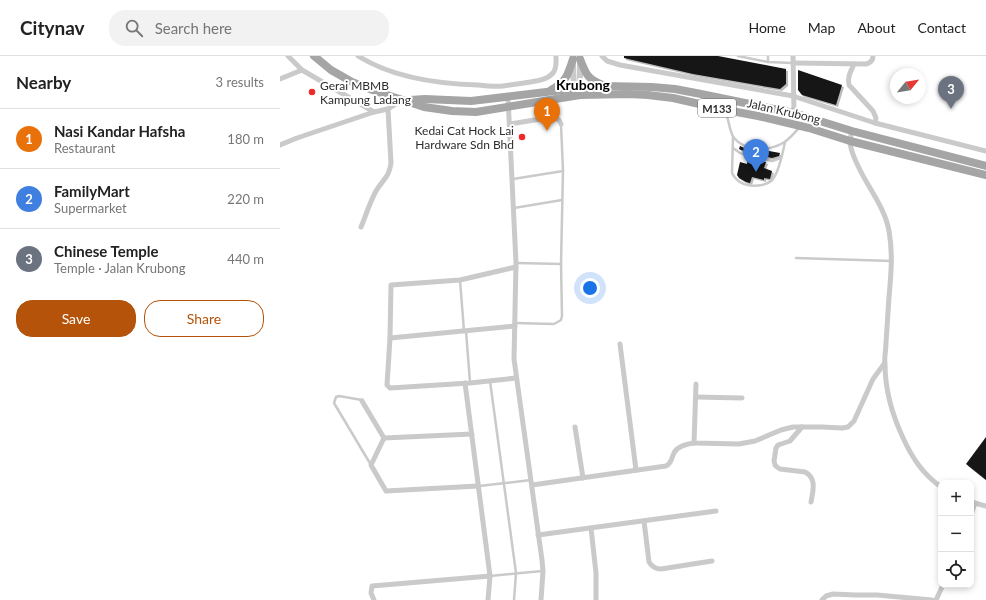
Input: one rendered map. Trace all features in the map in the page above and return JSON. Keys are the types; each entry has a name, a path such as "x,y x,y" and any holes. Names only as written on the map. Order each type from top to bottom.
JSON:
{"main road":[{"name":"Jalan Krubong","path":"314,56 331,70 352,82 424,107 452,111 476,112 605,86 652,86 794,113 852,131 986,166"},
{"path":"547,92 563,82 576,58 593,81 605,86"},
{"name":"Jalan Krubong","path":"405,100 425,99 471,101 547,92 629,94 673,98 801,126 850,141 986,175"}],"street":[{"path":"288,56 302,70 374,112"},
{"path":"358,56 396,74 431,82 503,86 540,80 549,77 555,70 556,56"},
{"path":"602,56 607,61 620,65 793,96 875,123 986,151"},
{"path":"793,56 794,113"},
{"path":"793,63 866,64 870,63 873,56"},
{"path":"576,58 577,92"},
{"path":"854,64 848,80 849,84 873,111 876,118 875,123"},
{"path":"280,79 302,70"},
{"path":"508,97 516,265 514,359 543,571 541,600"},
{"path":"280,145 374,112 388,109 405,100"},
{"path":"361,227 375,192 386,178 390,168 388,109"},
{"path":"510,124 553,117 559,120 561,124"},
{"path":"852,131 850,141 853,155 880,205 889,229 892,261 884,364 892,410 899,430 919,467 938,484"},
{"path":"516,265 460,280 391,285 387,385 390,388 516,378"},
{"path":"390,338 515,325"},
{"path":"620,344 636,470"},
{"path":"531,483 582,478 666,466 672,461 676,450 685,445 694,443 740,444 755,441 781,430 793,427 848,427 854,421 873,379 884,364"},
{"path":"468,383 472,434 490,576 488,600"},
{"path":"694,443 696,384"},
{"path":"696,397 742,398"},
{"path":"362,401 384,438"},
{"path":"575,427 582,478"},
{"path":"802,427 790,441 778,445 776,448 774,461 775,465 780,469 805,472 812,477 814,485 811,502"},
{"path":"384,438 472,434"},
{"path":"384,438 371,465 386,491 478,486"},
{"path":"974,503 986,506"},
{"path":"538,535 716,511"},
{"path":"644,521 649,562 656,569 712,560"},
{"path":"591,528 596,573 596,600"},
{"path":"374,600 371,593 372,586 490,576"},
{"path":"936,600 942,588"},
{"path":"822,600 826,596 832,594 876,595 932,600"}],"lane":[{"path":"738,56 768,62 793,63"},
{"path":"768,56 768,62"},
{"path":"726,110 733,137 732,173 742,184 750,186 770,182 774,178 785,142"},
{"path":"515,325 554,324 561,320 562,316 561,264 563,171 561,124"},
{"path":"733,137 742,144 754,148 775,147 785,142 801,126"},
{"path":"733,148 740,153 772,161 781,158"},
{"path":"513,180 563,171"},
{"path":"514,208 562,200"},
{"path":"796,258 892,261"},
{"path":"516,265 561,264"},
{"path":"460,280 468,383"},
{"path":"490,381 516,573 514,600"},
{"path":"362,401 339,396 336,397 334,403 371,465"},
{"path":"478,486 504,483 531,483"},
{"path":"490,576 543,571"}],"building":[{"path":"624,56 718,56 786,69 786,84 780,89 693,74 624,58"},
{"path":"798,70 842,85 836,105 802,95 798,90"},
{"path":"740,146 751,151 769,151 780,153 779,156 772,158 741,150 739,149"},
{"path":"748,158 766,162 764,168 772,171 770,179 764,178 764,180 752,177 750,183 739,178 737,175 740,162 747,164"},
{"path":"986,437 986,480 966,464"}],"place":[{"name":"Gerai MBMB Kampung Ladang","path":"312,92"},
{"name":"Chinese Temple","path":"951,109"},
{"name":"Nasi Kandar Hafsha","path":"547,131"},
{"name":"Kedai Cat Hock Lai Hardware Sdn Bhd","path":"522,137"},
{"name":"FamilyMart","path":"756,172"}],"district":[{"name":"Krubong","path":"583,84"}]}
